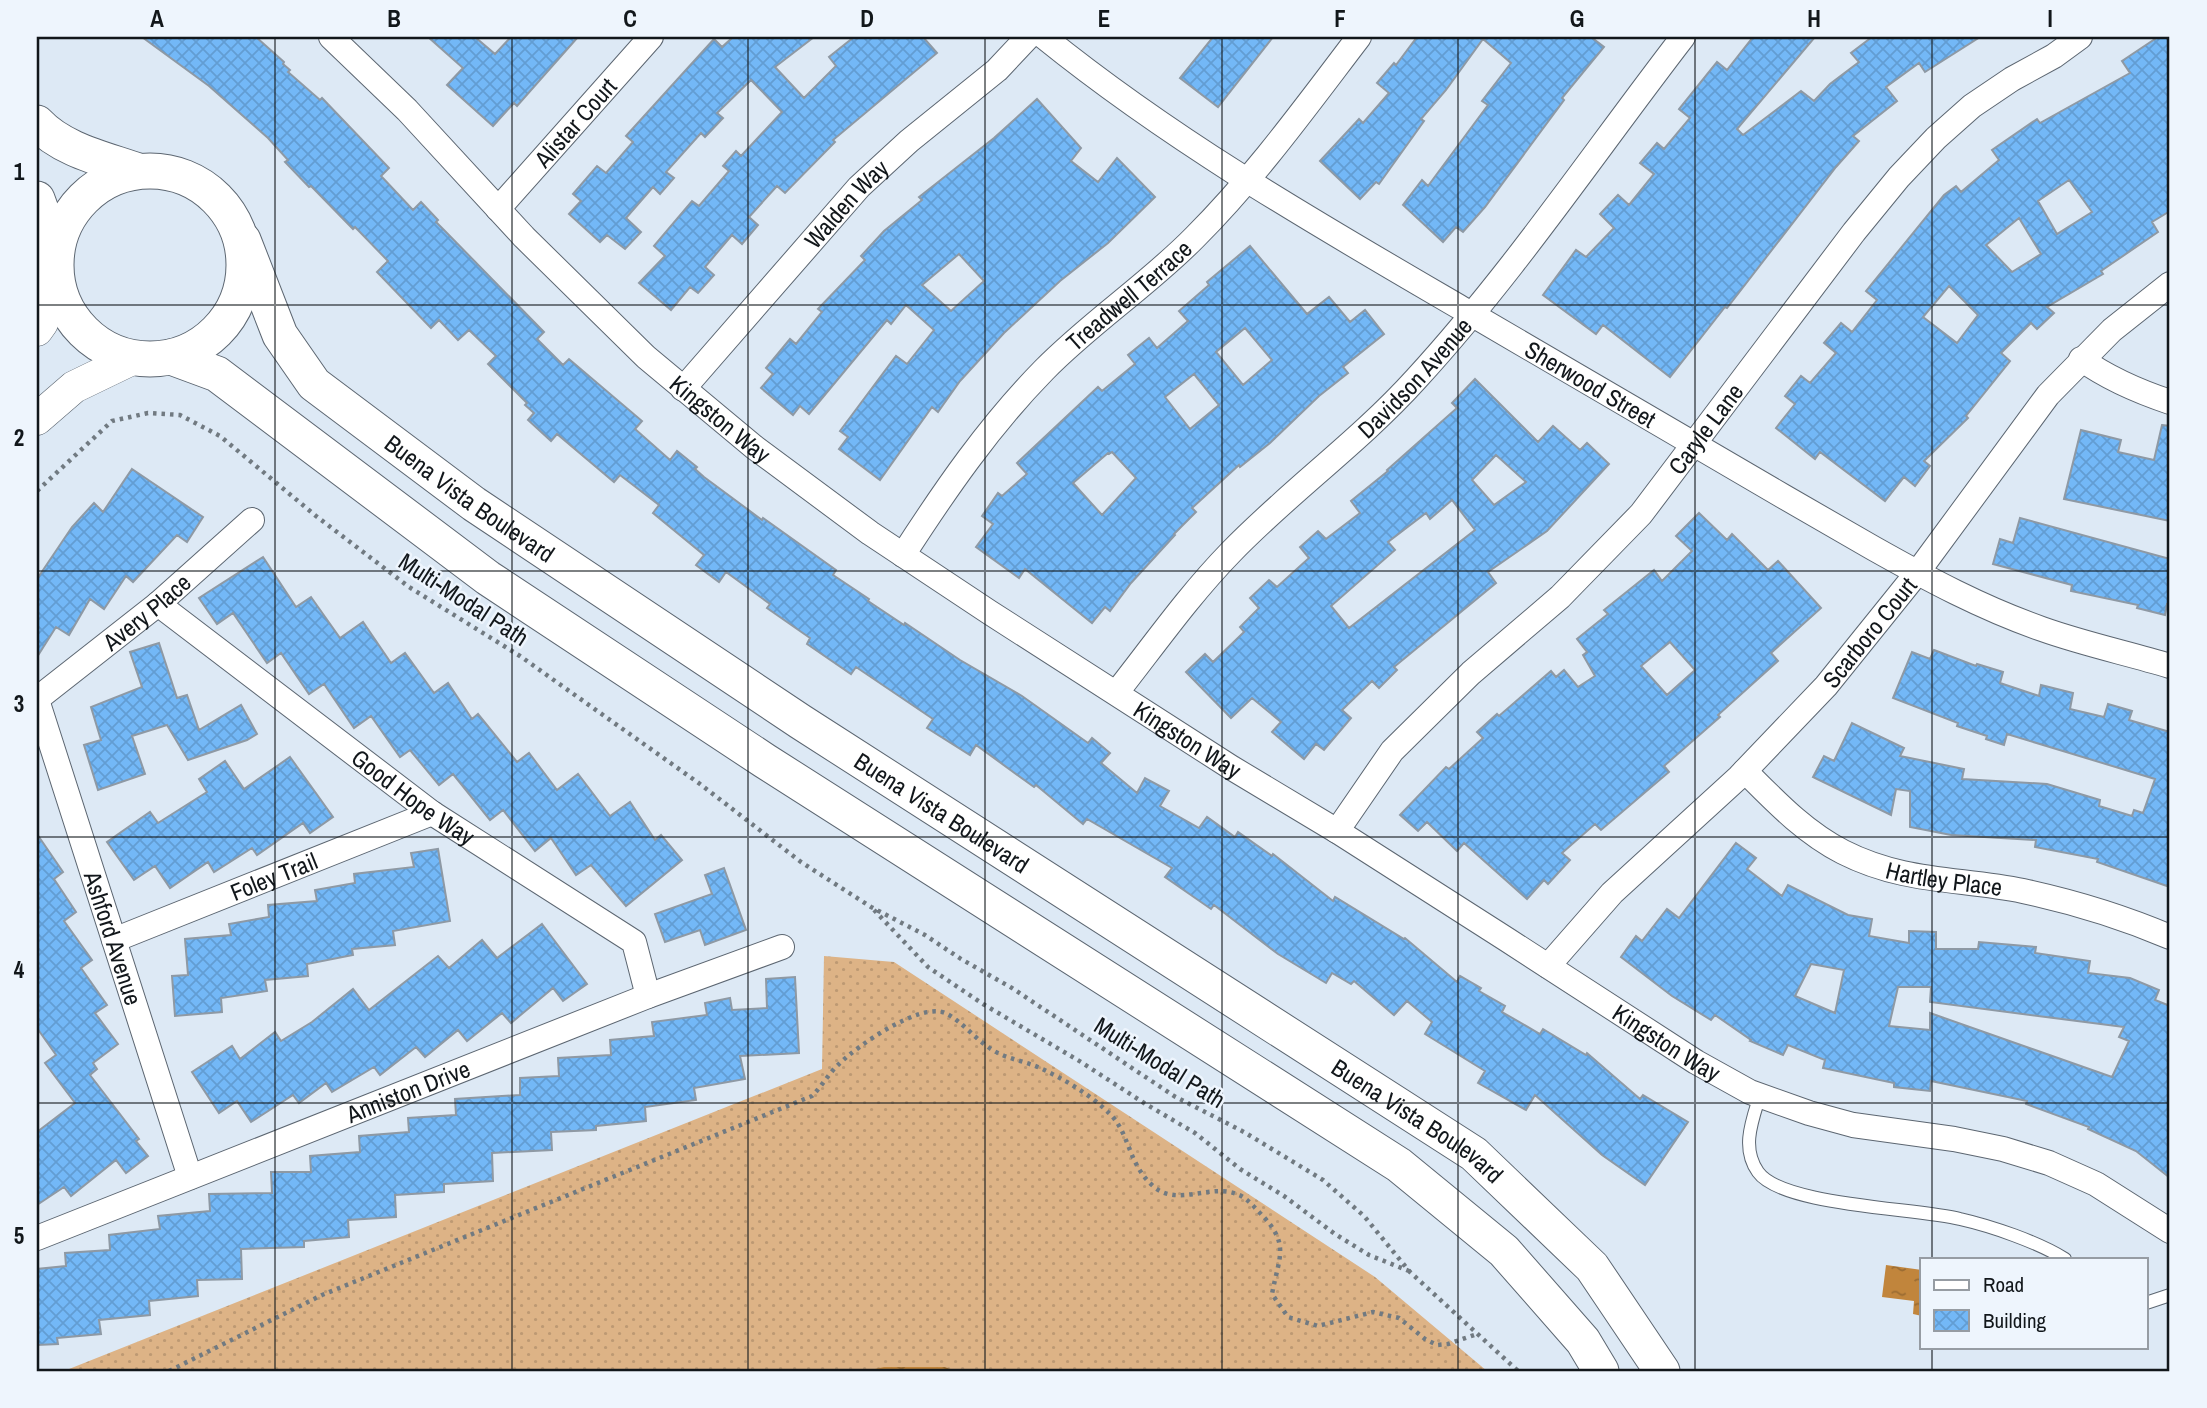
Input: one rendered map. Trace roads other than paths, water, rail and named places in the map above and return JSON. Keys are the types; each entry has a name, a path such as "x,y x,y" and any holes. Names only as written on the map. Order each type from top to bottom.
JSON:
{"main road":[{"name":"Buena Vista Boulevard","path":"37,123 48,135 138,171"},
{"name":"Buena Vista Boulevard","path":"56,263 66,222 84,197 109,180 138,171 166,171 192,179 215,195 232,215 280,335 314,384 474,504 801,722 1474,1154 1592,1267 1662,1371"},
{"name":"Buena Vista Boulevard","path":"37,199 56,263 64,305 81,330 106,349 134,358 172,357 200,346 223,326 239,300 246,271 243,240"},
{"name":"Buena Vista Boulevard","path":"172,357 216,374 488,579 754,753 1399,1165 1504,1251 1583,1341 1601,1371"}],"street":[{"name":"Kingston Way","path":"331,37 407,110 498,209 646,357 754,447 903,555 1232,768 1337,831 1696,1062 1760,1095 1809,1113 1853,1125 1954,1139 2003,1149 2049,1163 2096,1184 2170,1231"},
{"name":"Alistar Court","path":"498,209 651,37"},
{"name":"Walden Way","path":"683,389 859,187 909,141 997,70 1028,37"},
{"name":"Sherwood Street","path":"1044,37 1181,139 1287,207 1917,573 1994,611 2091,645 2170,666"},
{"name":"Treadwell Terrace","path":"903,555 973,451 1044,370 1196,237 1286,133 1359,37"},
{"name":"Davidson Avenue","path":"1117,692 1193,594 1230,553 1268,515 1368,428 1474,315 1684,37"},
{"name":"Caryle Lane","path":"1337,831 1392,751 1471,673 1522,632 1597,561 1641,514 1854,232 1899,177 1936,138 1972,106 2080,37"},
{"path":"37,330 42,323 56,263"},
{"name":"Scarboro Court","path":"1548,966 1612,892 1745,771 1826,686 1917,573 2048,395 2112,330 2170,285"},
{"path":"37,419 75,387 134,358"},
{"path":"2081,359 2106,377 2170,402"},
{"name":"Avery Place","path":"37,699 158,604 252,520"},
{"name":"Good Hope Way","path":"158,604 432,813 634,942 648,996"},
{"name":"Ashford Avenue","path":"37,699 190,1177"},
{"name":"Hartley Place","path":"1745,771 1785,811 1815,835 1843,852 1876,866 1909,876 2022,891 2062,900 2123,918 2170,937"},
{"name":"Foley Trail","path":"114,940 432,813"},
{"name":"Anniston Drive","path":"37,1238 648,996 782,947"}],"lane":[{"path":"1760,1095 1748,1134 1749,1155 1758,1173 1769,1184 1857,1206 1958,1218 1997,1230 2063,1258"},
{"path":"2148,1302 2170,1295"}],"water":[{"path":"1886,1265 1920,1270 1920,1316 1913,1314 1914,1301 1882,1297"},
{"path":"884,1367 945,1367 955,1371 866,1371"}]}
